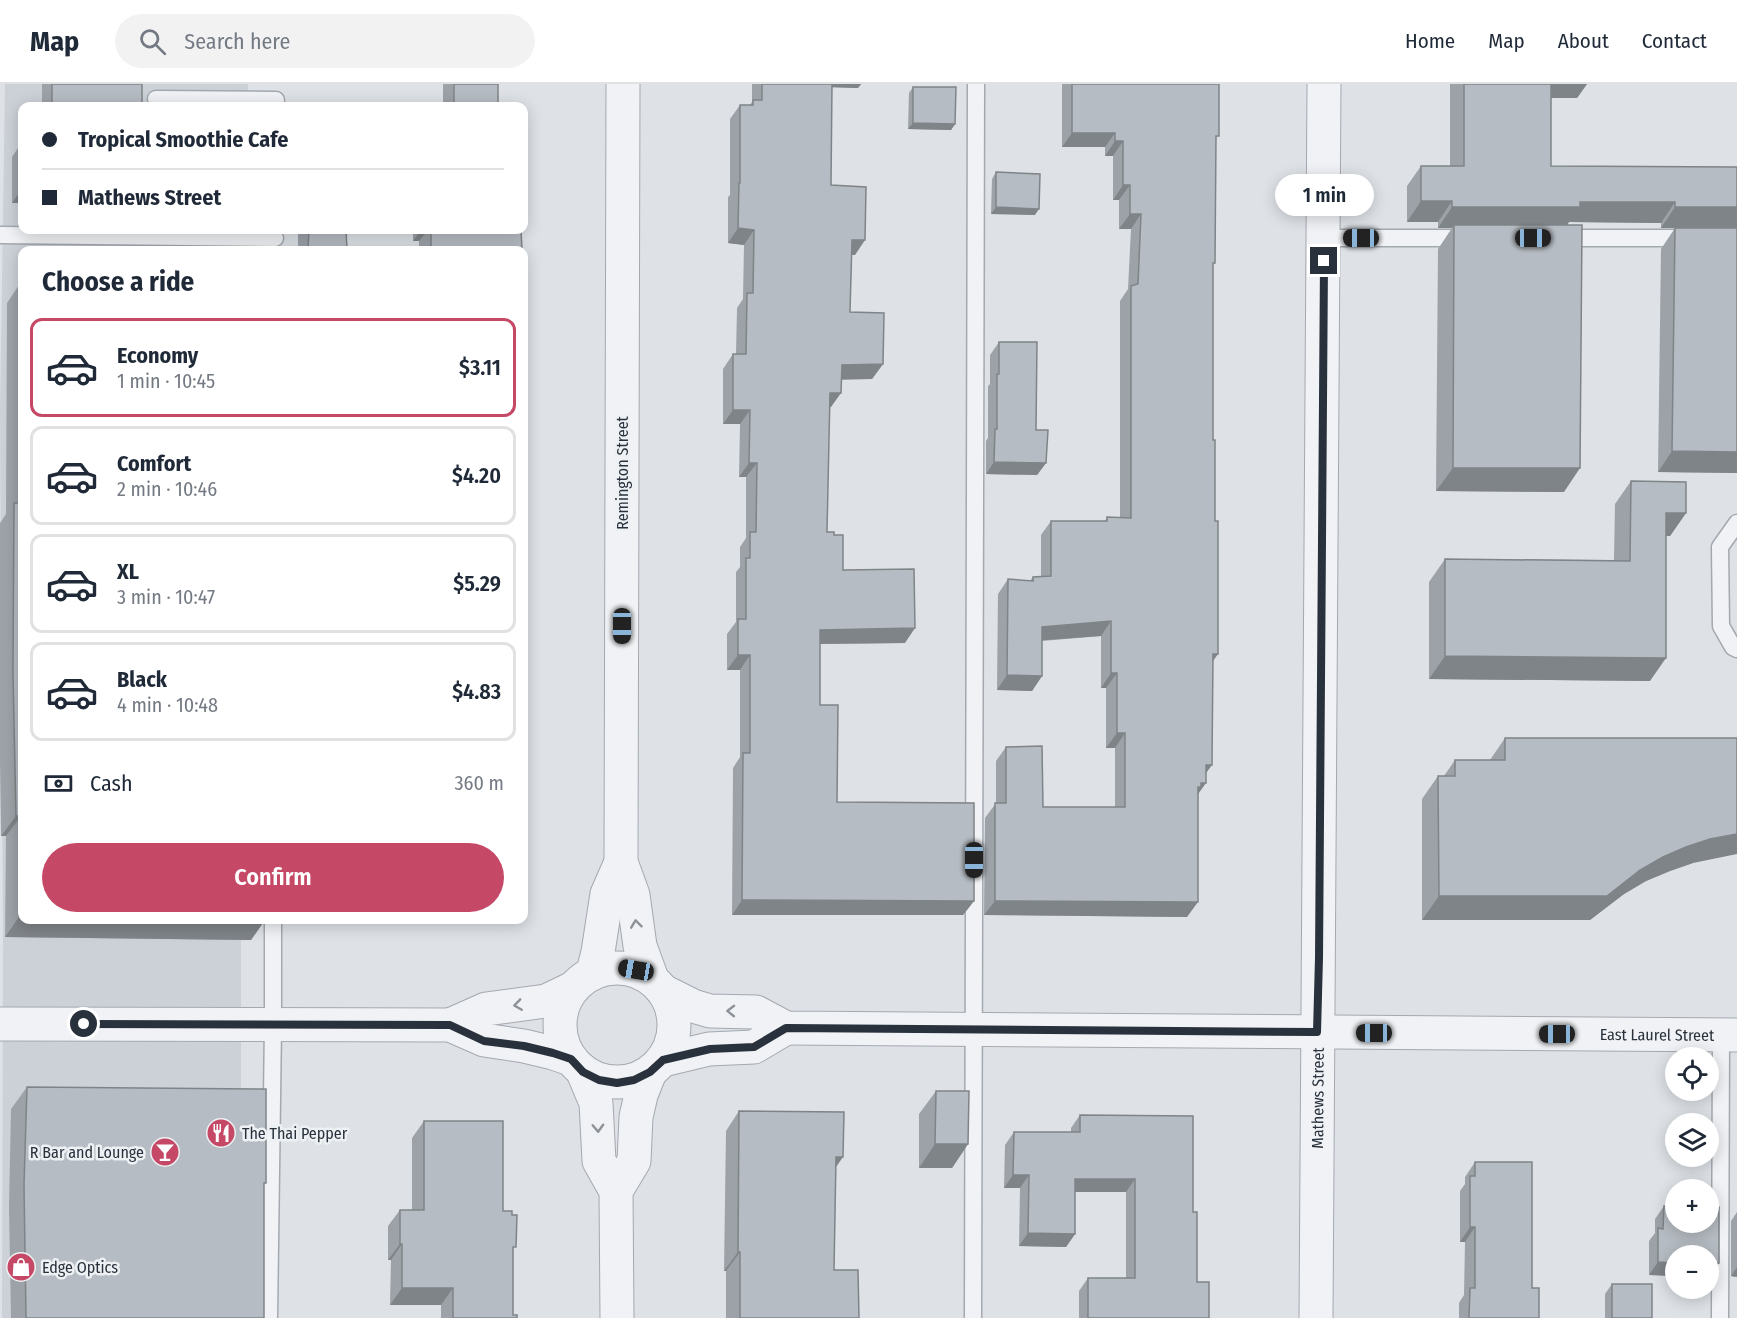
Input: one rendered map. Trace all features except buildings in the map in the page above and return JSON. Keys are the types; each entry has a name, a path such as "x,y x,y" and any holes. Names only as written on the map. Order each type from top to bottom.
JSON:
{"street":[{"name":"Remington Street","path":"623,84 621,862 633,895 640,946 658,986"},
{"name":"Mathews Street","path":"1316,1318 1324,84"},
{"name":"Remington Street","path":"583,980 598,952 607,894 621,862"},
{"path":"0,1024 450,1025 486,1009 546,1001 606,969 618,967 636,970 658,986 673,1009 675,1027 672,1044 641,1095 636,1118 634,1161 616,1191"},
{"path":"583,980 561,1011 559,1023 564,1048 577,1065 596,1103 599,1161 616,1191 617,1318"},
{"name":"East Laurel Street","path":"658,986 693,1006 710,1011 756,1012 786,1028 1729,1035"},
{"path":"450,1025 484,1041 524,1046 553,1053 599,1080 617,1083 634,1080 657,1066 710,1049 754,1047 786,1028"}],"lane":[{"path":"973,1318 976,84"},
{"path":"156,99 276,97"},
{"path":"0,235 275,239"},
{"path":"1324,238 1479,238"},
{"path":"1538,238 1702,238"},
{"path":"1737,523 1720,547 1720,558 1721,626 1733,647 1737,649"},
{"path":"269,1318 273,924"},
{"path":"1720,1318 1729,1035"}],"shaded area":[{"path":"5,84 248,84 248,102 18,102 18,234 246,234 246,246 18,246 18,924 241,924 241,1318 2,1318 3,943 0,411"}],"place":[{"name":"The Thai Pepper","path":"221,1133"},
{"name":"R Bar and Lounge","path":"165,1152"},
{"name":"Edge Optics","path":"21,1267"}],"route":[{"path":"84,1024 450,1025 484,1041 524,1046 571,1059 583,1072 599,1080 617,1083 634,1080 650,1072 663,1060 710,1049 754,1047 786,1028 1317,1032 1324,261"}]}
